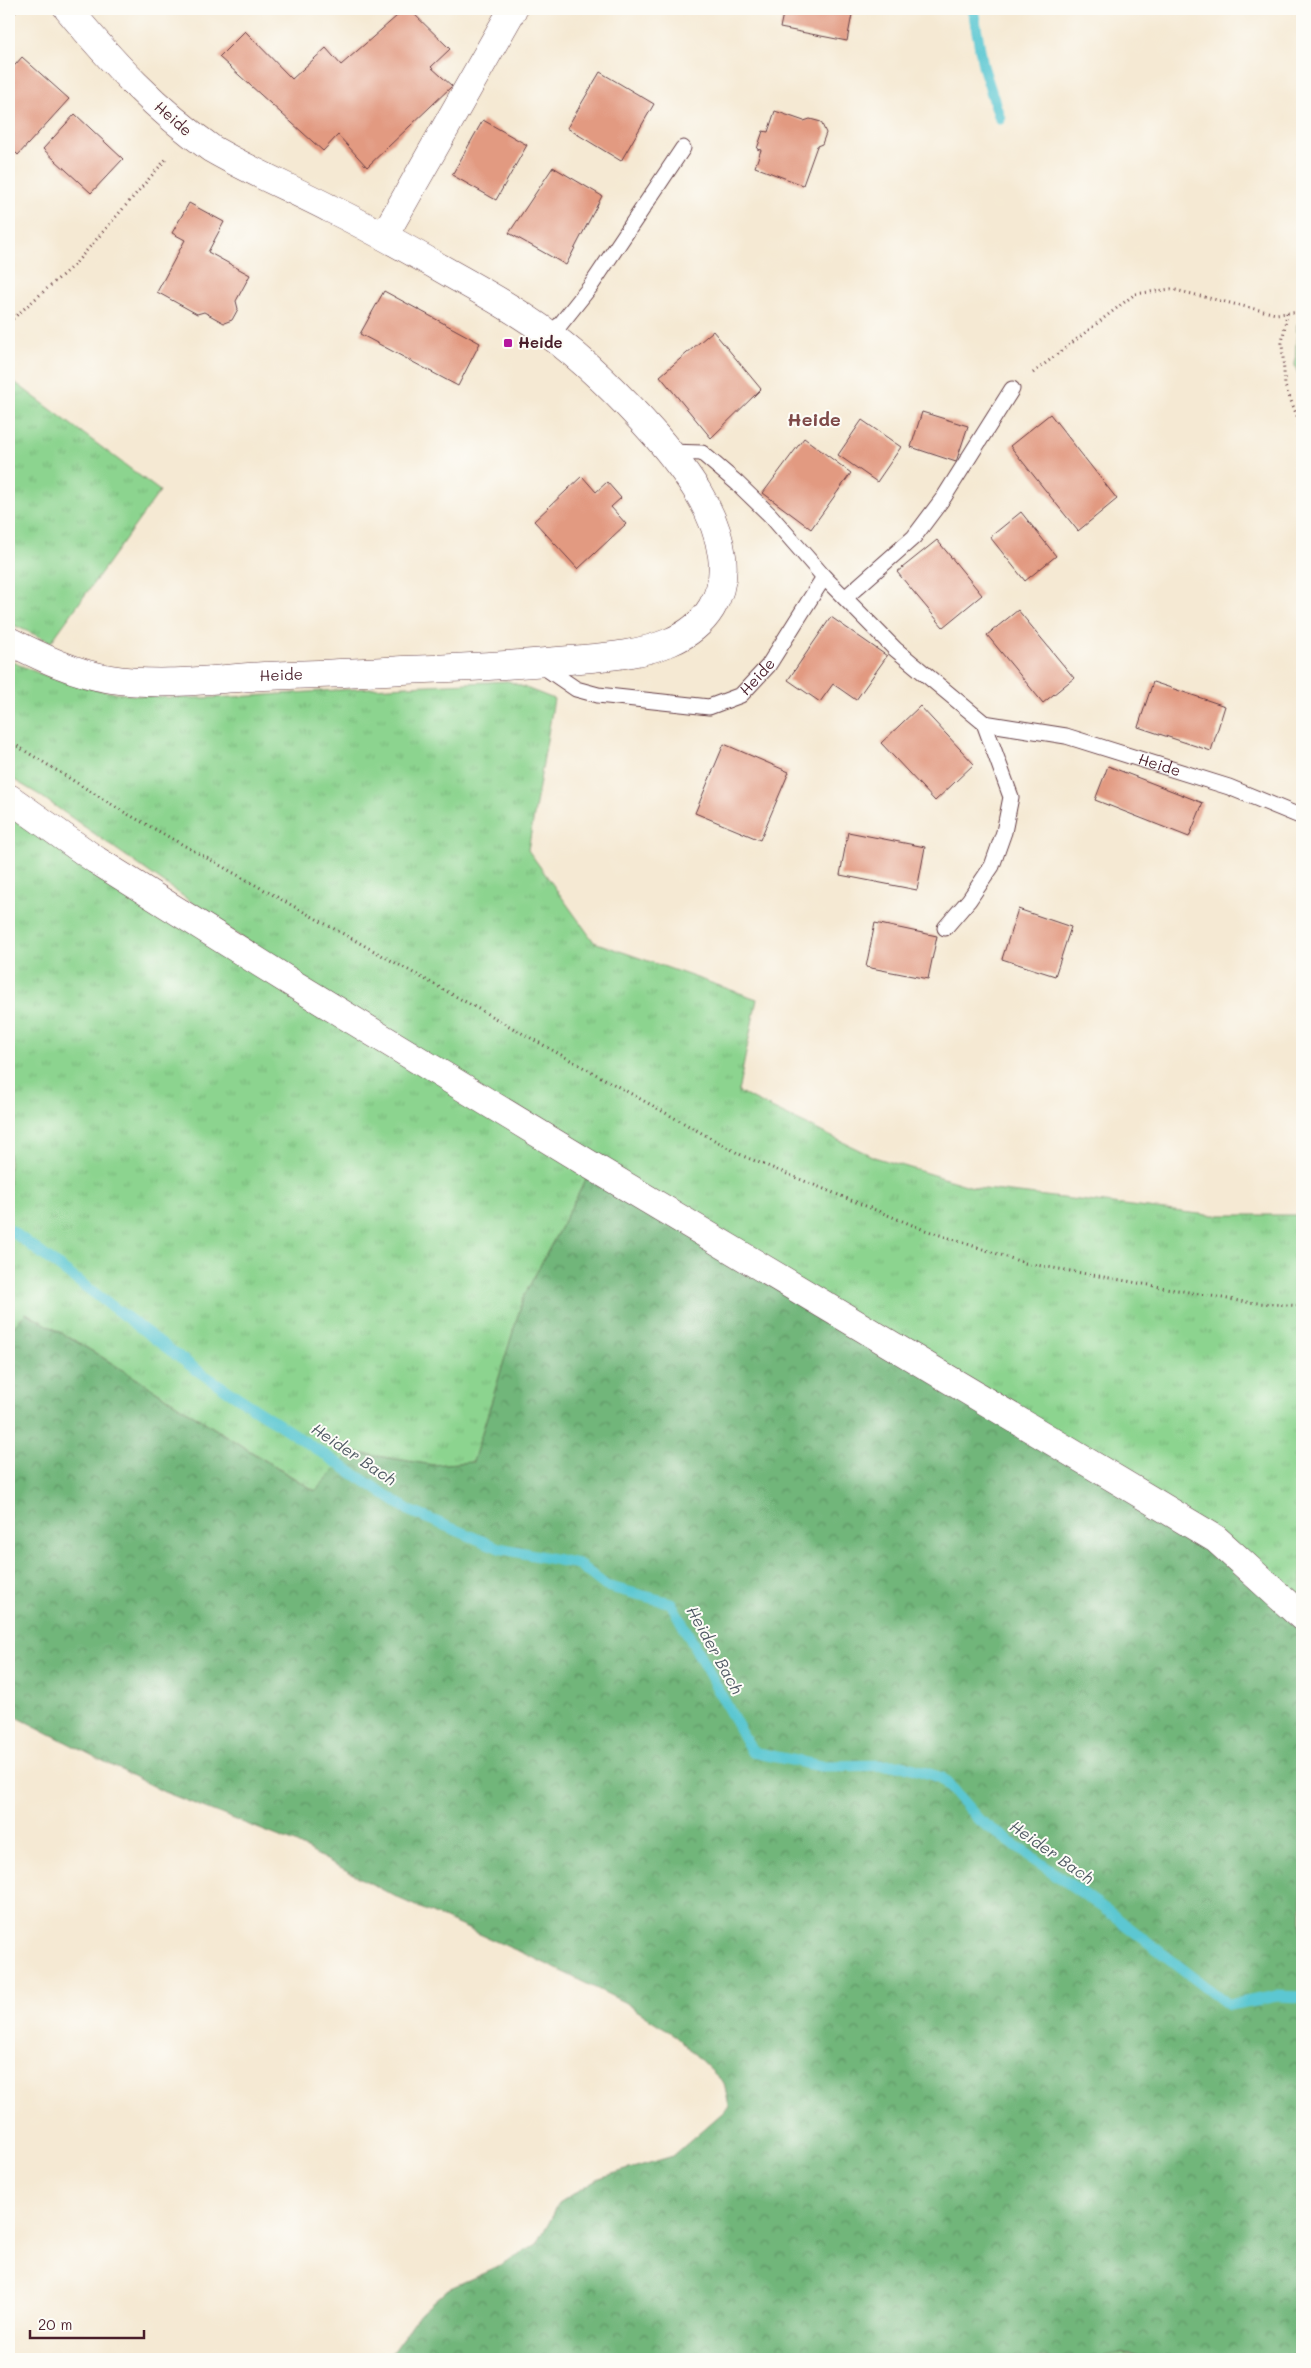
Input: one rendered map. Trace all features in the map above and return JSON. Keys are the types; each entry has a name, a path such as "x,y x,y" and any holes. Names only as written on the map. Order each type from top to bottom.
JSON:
{"main road":[{"name":"Heide","path":"9,641 75,669 111,679 207,681 263,676 536,663 599,657 649,648 685,635 700,624 710,612 719,596 722,581 723,563 720,543 714,524 699,494 669,452 600,377 551,336 500,302 384,236 238,164 188,132 130,79 68,9"},
{"path":"384,236 512,9"},
{"path":"9,798 96,860 292,983 592,1166 1216,1539 1302,1617"}],"lane":[{"path":"551,336 590,287 683,148"},
{"path":"845,598 914,537 944,497 1012,389"},
{"name":"Heide","path":"669,452 702,453 770,515 824,577 895,649 984,722 1074,738 1229,787 1302,817"},
{"name":"Heide","path":"536,663 576,689 583,691 709,707 741,695 768,666 824,577"},
{"path":"945,928 969,900 992,866 1004,832 1011,797 984,722"}],"path":[{"path":"9,322 75,264 188,132"},
{"path":"1012,389 1135,294 1171,289 1276,314 1302,312"},
{"path":"1287,313 1282,343 1284,378 1302,428"},
{"path":"9,741 124,812 744,1156 922,1229 1025,1263 1245,1302 1302,1306"}],"green space":[{"path":"1302,321 1302,384 1295,366 1297,324"},
{"path":"9,378 160,491 51,642 9,623"},
{"path":"9,660 47,676 85,687 124,694 162,697 241,697 508,681 554,699 528,850 594,942 757,999 738,1092 874,1157 976,1188 1208,1215 1302,1215 1302,1614 295,975 38,794 9,777"},
{"path":"9,817 590,1172 524,1296 473,1462 433,1465 352,1452 316,1491 243,1447 136,1378 26,1313 9,1332"},
{"path":"590,1172 1143,1496 1302,1617 1302,2359 1144,2359 1133,2354 1122,2353 1099,2359 387,2359 420,2314 448,2289 491,2270 537,2244 559,2203 599,2178 673,2156 729,2107 724,2083 676,2036 624,2002 536,1959 400,1899 293,1842 164,1792 9,1713 9,1332 26,1313 135,1378 315,1491 352,1452 433,1465 473,1462 524,1296"},
{"path":"1113,2353 1138,2356 1144,2359 1099,2359"}],"building":[{"path":"9,9 13,9 16,12 9,20"},
{"path":"405,9 409,9 450,49 431,67 452,86 367,167 338,135 323,151 219,57 245,31 292,79 326,48 341,65"},
{"path":"784,9 853,9 847,41 780,28"},
{"path":"22,57 69,99 18,155 9,146 9,72"},
{"path":"600,72 654,104 621,161 567,128"},
{"path":"775,111 804,121 810,119 821,122 826,133 822,144 817,146 803,185 755,167 761,150 757,149 763,131 768,132"},
{"path":"75,114 123,159 91,193 43,149"},
{"path":"483,120 527,145 496,200 452,175"},
{"path":"553,167 602,196 566,265 509,233"},
{"path":"189,203 224,222 208,252 250,275 236,301 238,309 232,320 224,323 204,312 197,314 157,292 185,240 172,233"},
{"path":"384,291 480,343 458,386 360,334"},
{"path":"713,331 761,389 711,438 660,376"},
{"path":"922,412 968,426 956,462 911,447"},
{"path":"1050,414 1117,499 1078,531 1010,446"},
{"path":"862,420 901,447 877,482 838,455"},
{"path":"804,438 851,473 811,529 763,493"},
{"path":"582,476 596,492 607,482 621,498 611,507 626,524 578,569 534,521"},
{"path":"1021,512 1056,556 1025,581 990,537"},
{"path":"937,540 982,595 943,627 897,572"},
{"path":"1018,610 1074,678 1043,703 987,635"},
{"path":"831,617 887,656 856,700 833,684 820,702 788,680"},
{"path":"1153,682 1225,706 1211,751 1138,727"},
{"path":"920,706 974,764 935,801 881,743"},
{"path":"724,744 789,772 760,840 695,813"},
{"path":"1108,766 1203,803 1189,837 1095,800"},
{"path":"848,832 925,847 917,890 840,875"},
{"path":"1018,909 1071,927 1055,976 1002,959"},
{"path":"875,923 937,936 928,979 866,967"}],"waterway":[{"path":"973,9 983,66 1000,119"},
{"name":"Heider Bach","path":"9,1229 198,1371 410,1511 499,1548 578,1564 606,1586 671,1603 752,1752 821,1766 902,1765 942,1778 979,1820 1109,1912 1229,2005 1277,1996 1302,1997"}],"place":[{"name":"Heide","path":"508,343"}],"district":[{"name":"Heide","path":"814,420"}]}
